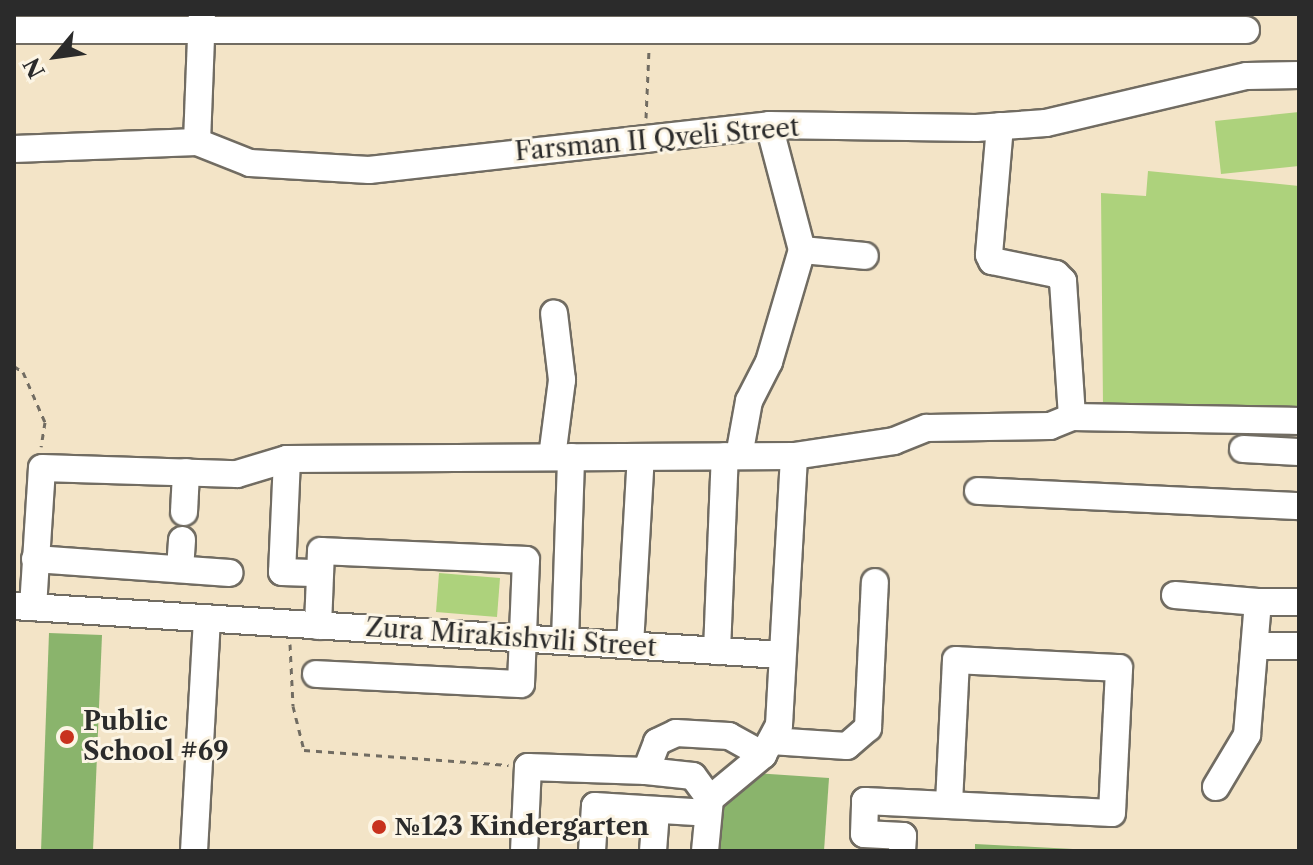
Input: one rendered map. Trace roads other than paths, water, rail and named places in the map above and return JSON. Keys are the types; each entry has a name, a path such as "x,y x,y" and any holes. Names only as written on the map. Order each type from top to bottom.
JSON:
{"street":[{"path":"197,142 202,21"},
{"path":"14,30 202,21 649,27 1246,22 1247,76"},
{"name":"Farsman II Qveli Street","path":"14,149 197,142 250,163 369,170 769,125 1000,126 1046,123 1247,76 1299,75"},
{"path":"717,651 732,456 749,401 769,362 802,250 769,125"},
{"path":"1000,126 989,255 992,261 1056,274 1063,281 1072,417"},
{"path":"802,250 865,256"},
{"path":"554,313 562,380 565,641"},
{"path":"23,607 35,559 26,500 42,468 237,474 287,459 794,456 894,441 927,428 1050,426 1072,417 1299,421"},
{"path":"1243,449 1299,452"},
{"path":"592,851 595,806 656,811 709,806 767,748 779,725 794,456"},
{"path":"630,645 641,457"},
{"path":"287,459 282,572 320,573"},
{"path":"184,512 186,472"},
{"path":"978,491 1299,506"},
{"path":"180,569 182,540"},
{"path":"316,674 521,684 526,560 321,551 318,626"},
{"path":"35,559 229,573"},
{"path":"646,771 657,742 676,733 729,736 767,748 847,746 868,728 875,582"},
{"path":"1175,595 1299,602"},
{"path":"1216,787 1247,735 1257,646 1258,602"},
{"name":"Zura Mirakishvili Street","path":"23,607 782,655"},
{"path":"194,851 207,618"},
{"path":"1257,646 1299,646"},
{"path":"902,851 903,836 864,834 865,801 1112,813 1119,668 956,660 949,805"},
{"path":"524,851 528,767 646,771 693,776 709,806 705,851"},
{"path":"653,851 656,811"}],"place":[{"name":"Public School #69","path":"67,737"},
{"name":"№123 Kindergarten","path":"379,827"}]}
